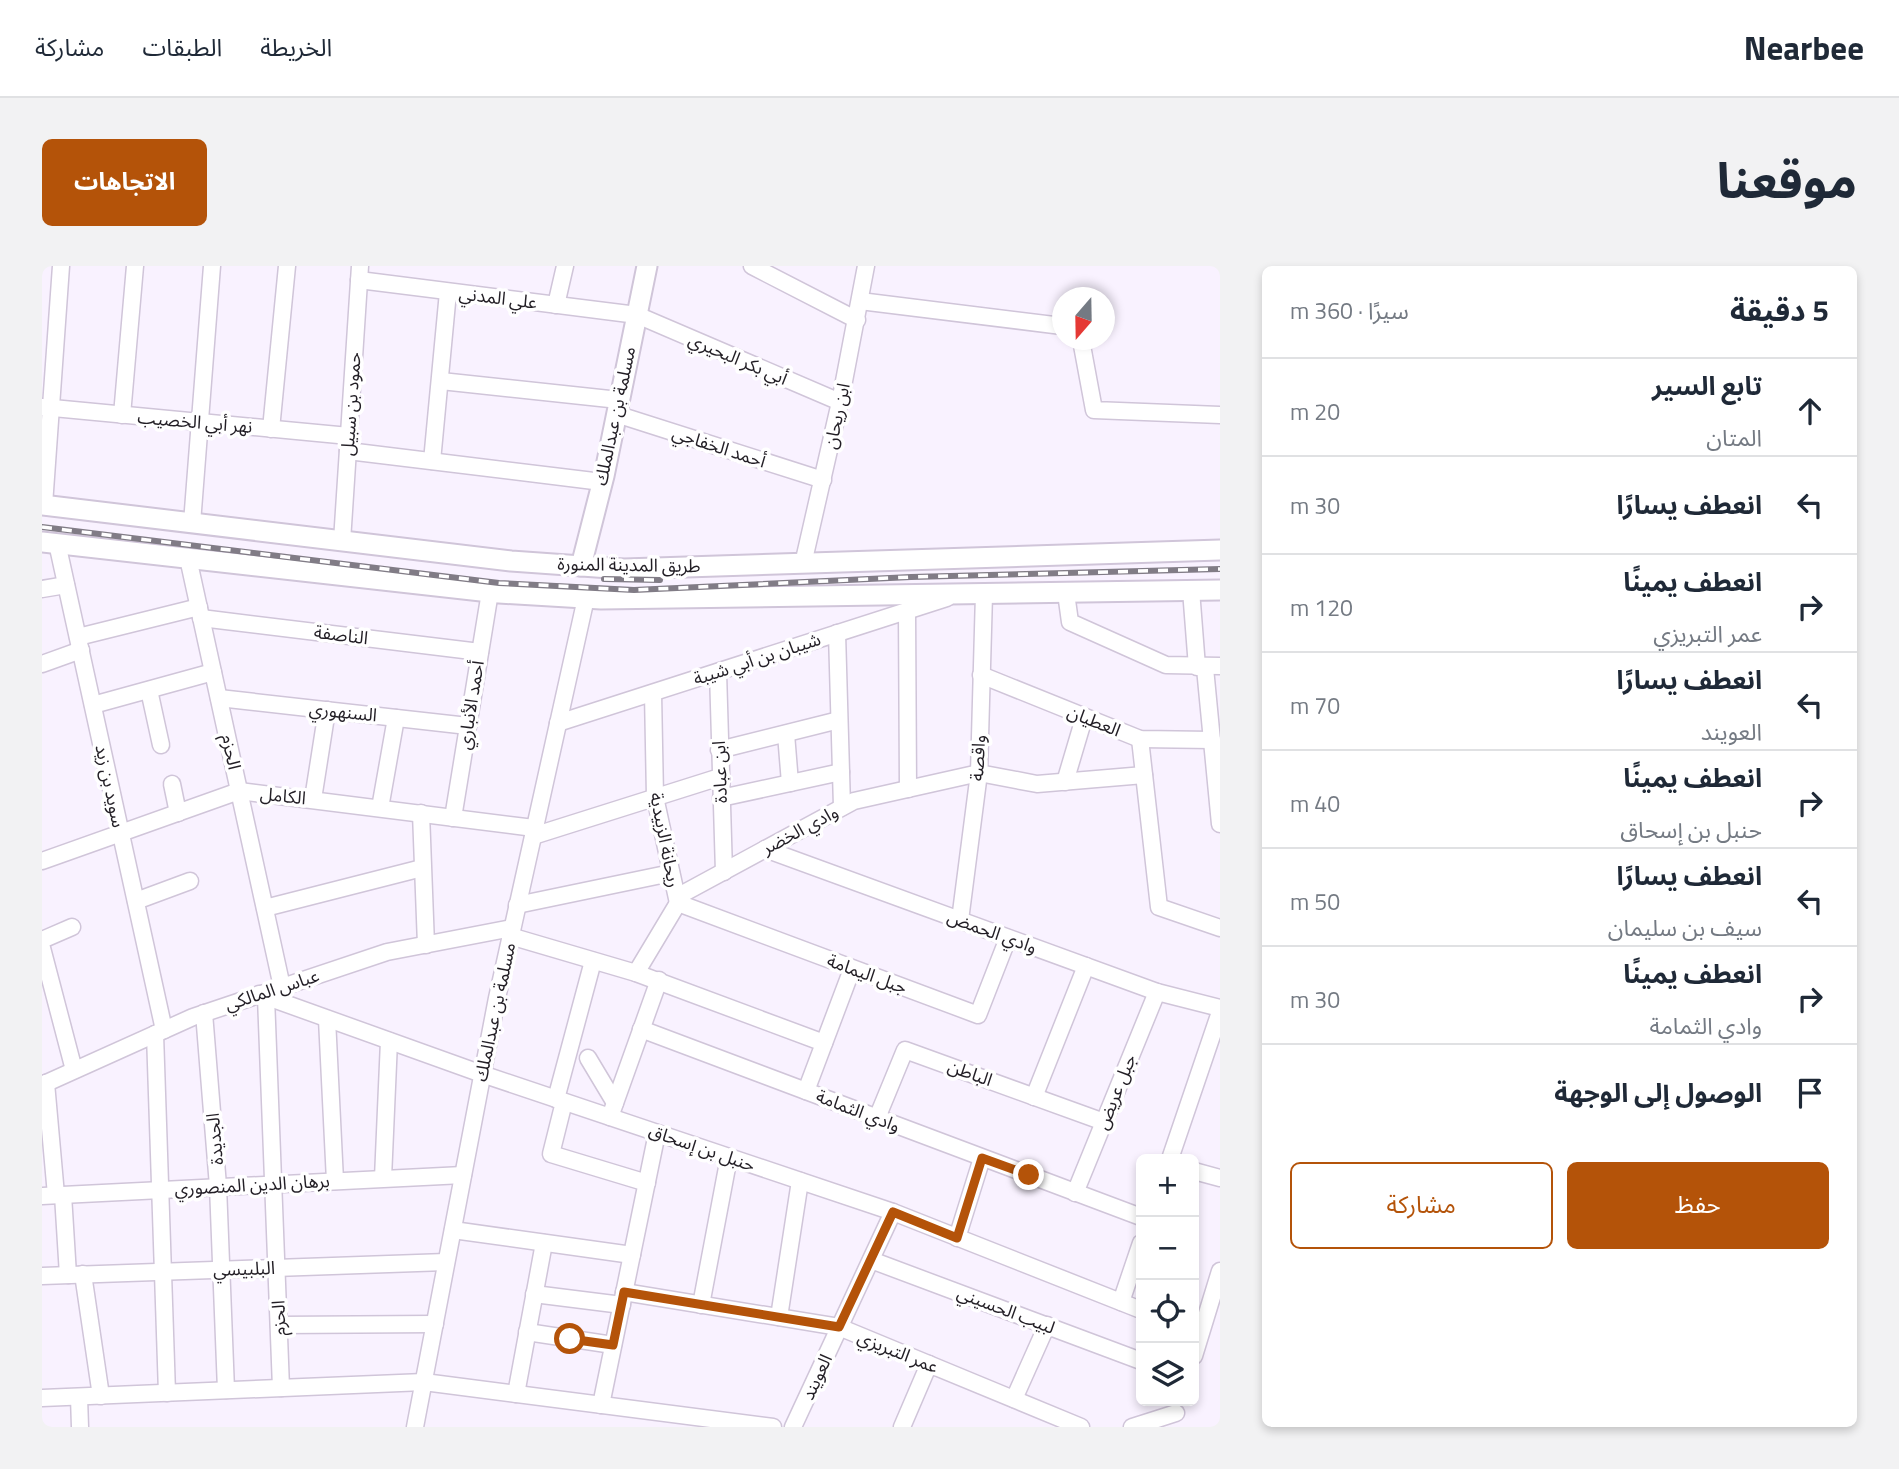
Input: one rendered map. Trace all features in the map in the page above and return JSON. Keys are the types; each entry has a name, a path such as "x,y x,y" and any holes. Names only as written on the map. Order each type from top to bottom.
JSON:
{"main road":[{"name":"مسلمة بن عبدالملك","path":"581,566 602,482 647,266"},
{"name":"طريق المدينة المنورة","path":"43,505 511,561 624,569 1220,550"},
{"name":"طريق المدينة المنورة","path":"50,542 490,592 586,598 705,600 1220,590"}],"street":[{"path":"43,505 46,407 61,266"},
{"path":"122,415 135,266"},
{"path":"192,523 212,266"},
{"path":"271,429 287,266"},
{"path":"556,305 565,266"},
{"name":"ابن ريحان","path":"803,564 840,402 866,266"},
{"path":"759,268 857,320"},
{"name":"علي المدني","path":"359,273 448,292 637,315"},
{"name":"حمود بن سبيل","path":"342,541 359,273"},
{"path":"432,461 448,292"},
{"path":"860,301 1052,324"},
{"name":"أبي بكر البحيري","path":"637,315 840,402"},
{"path":"1083,350 1094,410 1220,415"},
{"name":"أحمد الخفاجي","path":"441,381 618,407 822,480"},
{"name":"نهر أبي الخصيب","path":"46,407 271,429 432,461 602,482"},
{"name":"سويد بن زيد","path":"50,542 66,585 93,705 135,901 159,1032 158,1189 167,1393"},
{"name":"الحزم","path":"188,558 282,987"},
{"path":"42,589 66,585"},
{"path":"1191,590 1207,667 1220,824"},
{"name":"أحمد الأنباري","path":"453,818 490,592"},
{"path":"1066,593 1070,622 1166,665 1207,667"},
{"name":"واقصة","path":"960,920 979,773 984,594"},
{"name":"شيبان بن أبي شيبة","path":"558,723 956,595"},
{"name":"مسلمة بن عبدالملك","path":"415,1427 511,932 586,598"},
{"path":"907,611 908,789"},
{"name":"الناصفة","path":"42,664 79,643 200,612 480,652"},
{"path":"837,633 842,807"},
{"path":"93,705 213,672"},
{"name":"ابن عبادة","path":"718,672 724,872"},
{"name":"العطيان","path":"981,675 1140,740 1214,732"},
{"path":"149,690 161,744"},
{"name":"ريحانة الزبيدية","path":"653,693 655,797 678,903"},
{"name":"السنهوري","path":"219,698 468,726"},
{"path":"313,799 327,710"},
{"path":"380,808 396,718"},
{"path":"1065,782 1084,718"},
{"path":"719,750 839,720"},
{"path":"786,734 790,783"},
{"path":"1140,740 1159,907 1220,928"},
{"path":"721,798 841,772"},
{"name":"وادي الخضر","path":"636,973 684,893 854,801 979,773 1037,784 1144,775"},
{"name":"الكامل","path":"42,861 239,791 421,813 534,832 720,777"},
{"path":"172,784 178,813"},
{"path":"421,813 426,945"},
{"name":"وادي الحمض","path":"765,849 1157,992 1220,1010"},
{"path":"265,908 422,868"},
{"path":"517,905 671,873"},
{"path":"135,901 190,881"},
{"name":"جبل اليمامة","path":"678,903 978,1015 1008,938"},
{"path":"42,940 72,927"},
{"path":"511,932 593,961 659,980 824,1043"},
{"name":"عباس المالكي","path":"44,1084 204,1013 263,996 282,987 387,952 511,932"},
{"path":"42,948 75,1070"},
{"path":"593,961 560,1100 551,1154 647,1183"},
{"path":"1034,1097 1086,966"},
{"path":"806,1091 852,968"},
{"path":"613,1110 659,980"},
{"name":"جبل عريض","path":"1075,1193 1157,992"},
{"name":"الحزم","path":"263,996 278,1268 281,1388"},
{"name":"حنبل بن إسحاق","path":"263,996 560,1100 613,1110 657,1133 893,1212 1136,1308"},
{"path":"1172,1154 1220,1010"},
{"name":"الجديدة","path":"204,1013 223,1269 226,1390"},
{"path":"327,1019 335,1181"},
{"name":"وادي الثمامة","path":"641,1029 1136,1215"},
{"path":"383,1178 389,1041"},
{"name":"الباطن","path":"877,1118 905,1050 1104,1122"},
{"path":"588,1058 613,1110"},
{"path":"44,1084 54,1195 76,1274 101,1396"},
{"path":"601,1405 657,1133"},
{"path":"701,1305 729,1157"},
{"path":"957,1238 982,1158"},
{"path":"1199,1172 1220,1178"},
{"name":"برهان الدين المنصوري","path":"54,1195 463,1175"},
{"path":"779,1317 800,1181"},
{"name":"العويند","path":"793,1427 893,1212"},
{"path":"453,1230 632,1255"},
{"path":"516,1394 544,1243"},
{"path":"1121,1302 1136,1258"},
{"name":"لبيب الحسيني","path":"871,1259 1136,1359"},
{"name":"البلبيسي","path":"42,1276 446,1262"},
{"path":"1199,1327 1220,1271"},
{"name":"عمر التبريزي","path":"534,1294 701,1305 839,1327 1082,1427"},
{"path":"279,1325 435,1324"},
{"path":"1014,1399 1046,1325"},
{"path":"527,1332 613,1345"},
{"path":"902,1427 929,1364"},
{"path":"42,1398 424,1382 773,1427"},
{"path":"79,1397 80,1427"},
{"path":"1132,1427 1176,1414"}],"railway":[{"path":"42,527 499,583 634,590 911,577 1220,569"},
{"path":"604,579 660,580"}],"route":[{"path":"570,1339 613,1345 624,1292 839,1327 893,1212 957,1238 982,1158 1029,1175"}]}
